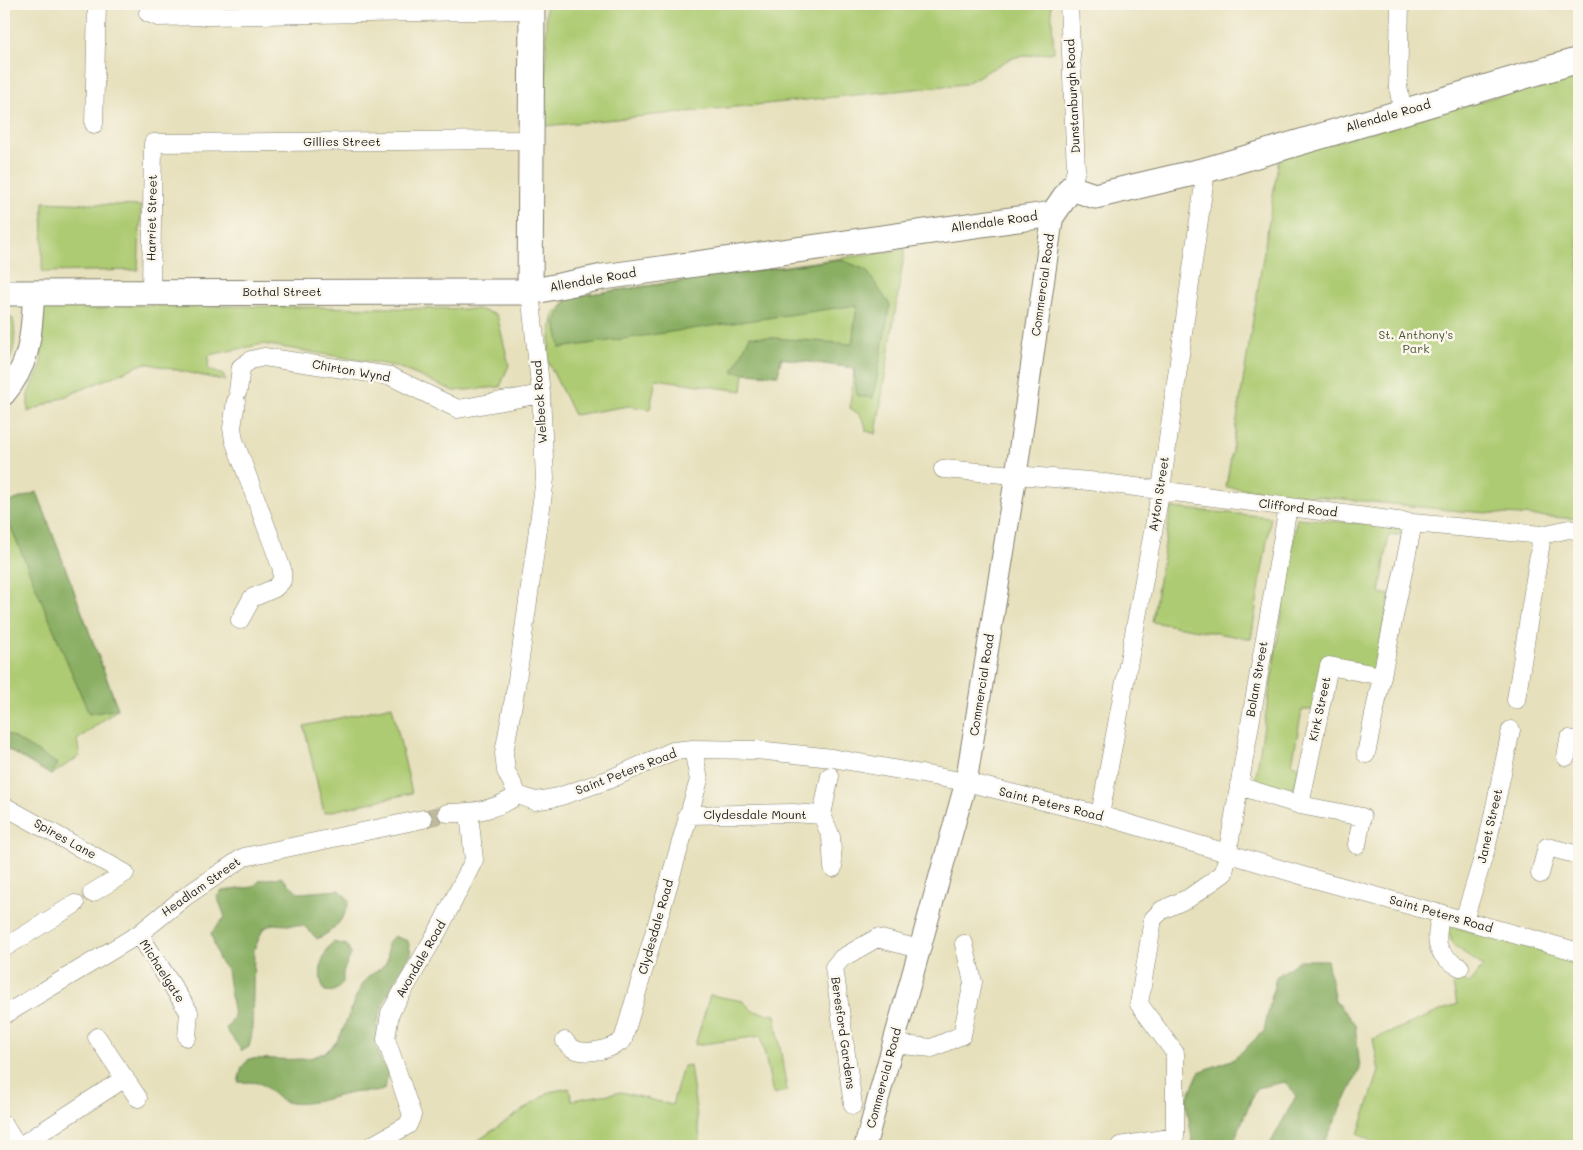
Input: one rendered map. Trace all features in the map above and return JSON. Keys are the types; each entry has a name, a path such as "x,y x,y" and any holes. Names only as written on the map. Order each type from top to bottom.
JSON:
{"main road":[{"name":"Welbeck Road","path":"530,292 532,7"},
{"name":"Allendale Road","path":"530,292 602,277 1053,214 1071,188 1095,196 1206,170 1579,60"},
{"name":"Bothal Street","path":"4,293 530,292"}],"street":[{"path":"94,124 97,4"},
{"name":"Dunstanburgh Road","path":"1069,4 1076,170 1071,188"},
{"path":"1400,4 1398,88 1403,112"},
{"path":"148,13 158,17 397,8 532,7"},
{"name":"Gillies Street","path":"153,143 531,140"},
{"name":"Harriet Street","path":"152,292 153,143"},
{"name":"Ayton Street","path":"1100,816 1161,489 1206,170"},
{"name":"Commercial Road","path":"865,1146 966,782 1016,475 1053,214"},
{"path":"4,395 15,381 30,347 34,292"},
{"name":"Welbeck Road","path":"518,795 506,771 504,753 516,687 545,479 541,394 530,292"},
{"name":"Chirton Wynd","path":"240,620 252,598 275,588 282,581 282,569 234,440 232,428 241,366 251,360 264,357 390,376 458,409 541,394"},
{"name":"Clifford Road","path":"943,469 1161,489 1413,523 1542,535 1569,529 1579,531"},
{"name":"Bolam Street","path":"1120,1146 1175,1136 1175,1053 1139,1004 1153,919 1162,910 1189,898 1224,873 1288,507"},
{"path":"1366,754 1413,523"},
{"path":"1516,700 1542,535"},
{"name":"Kirk Street","path":"1300,805 1328,666 1382,676"},
{"name":"Janet Street","path":"1464,920 1487,845 1510,730"},
{"path":"1566,756 1569,739 1579,741"},
{"name":"Saint Peters Road","path":"518,795 535,801 558,797 608,780 673,752 693,749 757,750 832,758 966,782 1100,816 1579,952"},
{"name":"Clydesdale Road","path":"565,1041 569,1049 577,1052 613,1048 623,1040 699,780 693,749"},
{"name":"Clydesdale Mount","path":"830,776 822,815 831,837 833,868"},
{"path":"1239,786 1300,805 1362,817 1357,845"},
{"path":"447,813 469,813 502,806 518,795"},
{"name":"Spires Lane","path":"4,806 125,873 92,893"},
{"name":"Avondale Road","path":"371,1146 408,1125 412,1114 386,1039 390,1013 439,929 474,860 469,813"},
{"name":"Clydesdale Mount","path":"688,815 793,813 822,815"},
{"name":"Headlam Street","path":"4,1015 139,934 186,896 244,857 423,820"},
{"path":"1540,874 1547,847 1579,855"},
{"path":"4,948 75,904"},
{"path":"1441,913 1436,938 1445,960 1460,967"},
{"name":"Michaelgate","path":"139,934 189,1012 187,1037"},
{"name":"Beresford Gardens","path":"853,1105 834,967 842,958 877,938 919,949"},
{"path":"893,1044 932,1048 962,1035 973,982 964,944"},
{"path":"98,1037 138,1098"},
{"path":"4,1125 18,1146 124,1078"}],"green space":[{"path":"546,4 1051,4 1054,52 1011,58 965,84 546,126"},
{"name":"St. Anthony's Park","path":"1579,73 1579,519 1460,511 1226,487 1279,158"},
{"path":"43,202 141,206 138,270 42,272"},
{"path":"905,249 876,434 866,431 862,418 850,408 854,368 781,358 778,375 744,373 742,391 656,379 650,409 629,406 574,415 547,360 553,316 569,297"},
{"path":"840,259 866,270 890,305 873,398 857,396 854,368 781,358 778,375 733,372 750,336 852,344 857,305 560,348 555,322 569,297"},
{"path":"43,304 478,309 497,315 509,365 500,387 454,391 395,366 263,344 209,355 208,369 223,375 226,381 145,363 28,412 28,394 41,367"},
{"path":"4,311 13,319 15,340 4,372"},
{"path":"37,492 118,709 77,740 80,756 51,775 4,747 4,504"},
{"path":"37,492 118,709 89,714 9,523 4,524 4,504"},
{"path":"1171,508 1271,517 1251,639 1152,622"},
{"path":"1297,518 1402,527 1400,535 1389,535 1380,593 1390,595 1375,671 1324,663 1314,710 1302,710 1292,764 1299,766 1295,789 1255,782"},
{"path":"392,706 412,793 324,813 304,726"},
{"path":"4,732 58,764 51,775 4,747"},
{"path":"281,877 299,893 340,890 349,900 348,906 334,928 317,939 304,926 273,924 263,929 254,950 252,1033 249,1047 242,1051 226,1029 234,1017 227,970 219,960 211,933 225,917 217,896 222,891 253,887 260,880"},
{"path":"1446,925 1579,960 1579,1146 1380,1146 1358,1134 1379,1071 1373,1039 1457,1004 1453,985 1462,977 1469,984 1483,966 1453,945"},
{"path":"394,936 408,941 411,954 387,996 377,1028 376,1043 380,1058 388,1071 385,1089 375,1092 350,1093 313,1102 295,1103 278,1099 261,1084 238,1082 242,1067 249,1059 301,1059 313,1057 325,1052 334,1044 342,1032 360,988 368,977 385,964 388,953 387,943"},
{"path":"333,942 347,945 351,954 343,972 343,983 335,990 328,992 325,991 322,985 320,973 325,953"},
{"path":"1300,960 1327,960 1335,1001 1355,1024 1360,1069 1323,1146 1269,1146 1296,1096 1285,1082 1256,1088 1232,1146 1193,1146 1186,1101 1199,1072 1234,1059 1264,1031 1276,977"},
{"path":"710,995 743,1001 753,1011 775,1015 787,1091 773,1094 761,1036 695,1045"},
{"path":"690,1065 701,1146 640,1146 628,1142 608,1146 470,1146 549,1092 569,1088 572,1100 621,1092 672,1105 683,1066"}],"tunnel":[{"path":"423,819 447,813"}]}
